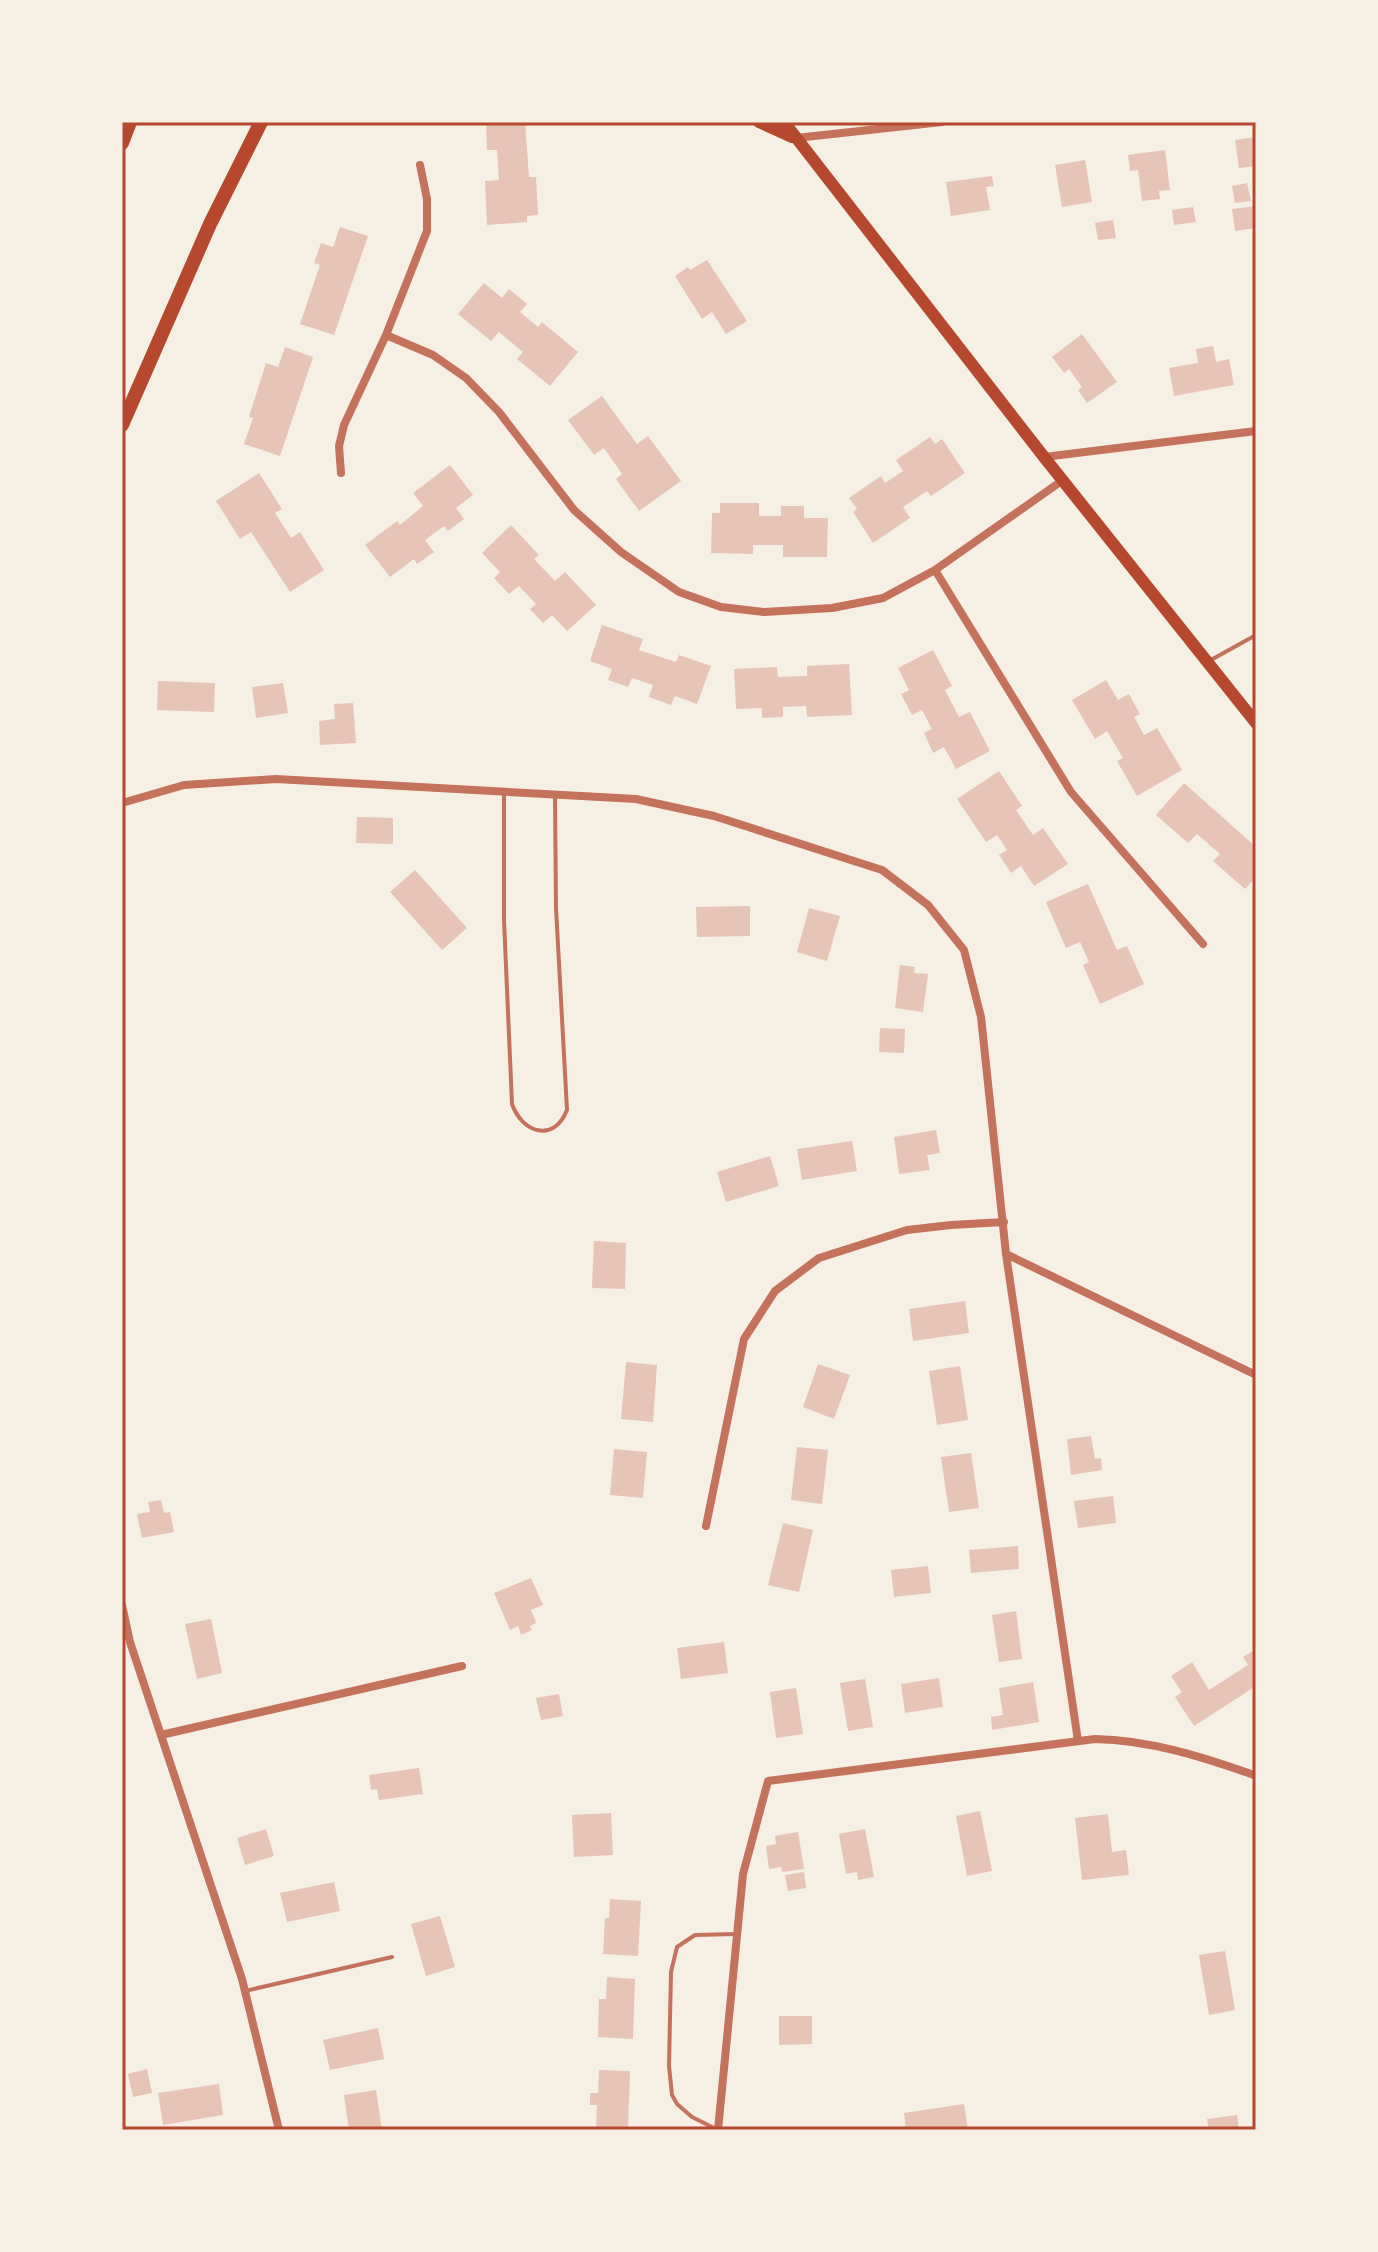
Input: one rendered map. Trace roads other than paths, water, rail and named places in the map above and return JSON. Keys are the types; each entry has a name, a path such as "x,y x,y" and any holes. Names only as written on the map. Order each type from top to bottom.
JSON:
{"highway":[{"path":"122,143 130,122"},
{"path":"122,425 210,224 261,122"}],"main road":[{"path":"759,122 795,138"},
{"path":"784,122 1044,457 1256,723"}],"street":[{"path":"795,138 942,122"},
{"path":"341,473 339,446 344,425 386,335 427,231 427,199 420,165"},
{"path":"386,335 433,355 466,378 499,412 574,510 621,552 679,592 721,607 764,612 832,608 883,598 935,570 1063,480"},
{"path":"1044,457 1256,431"},
{"path":"935,570 1071,792 1203,944"},
{"path":"122,803 184,785 276,779 636,799 714,816 882,870 928,905 964,950 981,1017 1006,1254 1078,1741"},
{"path":"706,1526 744,1339 775,1291 819,1258 907,1230 1004,1222"},
{"path":"1006,1254 1256,1375"},
{"path":"122,1605 130,1642 245,1991 279,2130"},
{"path":"161,1735 462,1666"},
{"path":"718,2130 743,1874 768,1781 1113,1739 1166,1748 1255,1776"}],"lane":[{"path":"1208,662 1256,635"},
{"path":"504,792 504,920 512,1104 516,1116 523,1123 545,1130 557,1126 567,1110 556,908 555,794"},
{"path":"718,2130 692,2117 672,2095 669,2066 671,1972 677,1947 695,1935 737,1934"},
{"path":"245,1991 392,1957"}]}
